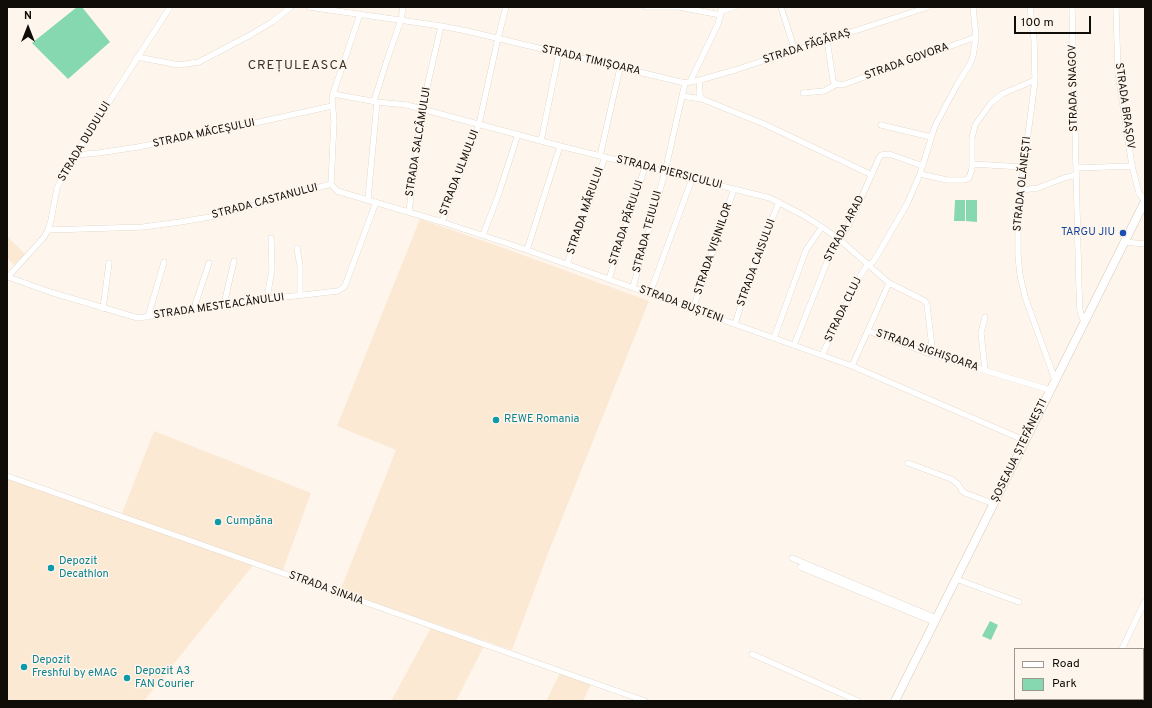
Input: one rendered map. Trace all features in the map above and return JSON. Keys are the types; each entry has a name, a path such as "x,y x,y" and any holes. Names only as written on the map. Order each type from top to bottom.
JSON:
{"main road":[{"name":"ȘOSEAUA ȘTEFĂNEȘTI","path":"895,701 1145,201"}],"street":[{"name":"STRADA DUDULUI","path":"7,278 39,244 48,230 57,188 68,166 170,7"},
{"path":"137,57 179,65 199,62 252,34 272,22 291,7"},
{"name":"STRADA TIMIȘOARA","path":"308,7 441,26 688,83"},
{"path":"368,199 376,101 401,20 403,7"},
{"path":"498,38 506,7"},
{"path":"646,7 679,7 721,11 734,7"},
{"path":"781,7 795,51"},
{"name":"STRADA FĂGĂRAȘ","path":"688,83 795,51 928,7"},
{"name":"STRADA CLUJ","path":"822,355 856,284 867,265 873,262 878,254 914,191 935,126 974,56 976,37 973,7"},
{"name":"STRADA OLĂNEȘTI","path":"1030,7 1034,39 1035,80 1018,212 1018,241 1022,286 1055,380"},
{"name":"STRADA SNAGOV","path":"1072,7 1080,307 1084,322"},
{"name":"STRADA BRAȘOV","path":"1116,7 1117,64 1132,166 1139,193 1145,201"},
{"name":"STRADA TEIULUI","path":"633,287 665,172 682,96 714,32 721,11"},
{"name":"STRADA CASTANULUI","path":"48,230 143,228 180,222 210,217 331,184 334,121 332,106 333,94 360,14"},
{"name":"STRADA SALCÂMULUI","path":"408,211 422,109 441,26"},
{"name":"STRADA GOVORA","path":"803,94 824,91 837,84 845,84 976,37"},
{"name":"STRADA ULMULUI","path":"442,222 479,124 498,38"},
{"path":"827,40 833,80 837,84"},
{"path":"540,140 560,53"},
{"name":"STRADA MĂRULUI","path":"567,264 603,156 620,68"},
{"path":"700,80 699,93 702,99"},
{"path":"920,174 957,181 967,179 971,174 973,131 975,126 996,98 1008,90 1035,80"},
{"name":"STRADA PIERSICULUI","path":"333,94 407,105 560,146 766,197 779,202 822,227 840,240 889,284 922,299 926,303 932,355"},
{"path":"682,96 702,99 764,124 872,175"},
{"name":"STRADA MĂCEȘULUI","path":"75,155 138,147 332,106"},
{"path":"881,124 931,138"},
{"path":"483,236 498,196 518,134"},
{"path":"527,250 560,146"},
{"name":"STRADA ARAD","path":"794,345 827,262 835,246 850,223 881,155 889,154 923,166"},
{"path":"972,164 1024,167"},
{"path":"1076,168 1132,166"},
{"name":"STRADA PĂRULUI","path":"609,279 645,167"},
{"path":"1021,190 1038,188 1056,180 1076,175"},
{"path":"650,293 692,179"},
{"name":"STRADA BUȘTENI","path":"331,184 337,191 408,211 527,250 852,366 1026,440"},
{"name":"STRADA VIȘINILOR","path":"692,309 734,189"},
{"name":"STRADA MESTEACĂNULUI","path":"7,278 134,317 148,317 194,308 267,298 300,296 338,291 344,287 349,276 376,202"},
{"name":"STRADA CAISULUI","path":"735,324 753,267 779,202"},
{"path":"774,338 806,250 822,227"},
{"path":"267,298 272,269 271,238"},
{"path":"1124,242 1145,244"},
{"path":"297,248 300,266 300,296"},
{"path":"224,304 234,261"},
{"path":"148,317 164,262"},
{"path":"194,308 208,263"},
{"path":"104,309 109,264"},
{"name":"STRADA SIGHIȘOARA","path":"852,366 889,284"},
{"name":"STRADA SIGHIȘOARA","path":"985,317 981,333 985,370"},
{"name":"STRADA SIGHIȘOARA","path":"868,331 932,355 1050,390"},
{"path":"908,463 951,479 958,484 965,493 994,504"},
{"name":"STRADA SINAIA","path":"7,476 645,701"},
{"path":"792,558 935,620"},
{"path":"800,567 935,620"},
{"path":"956,579 1019,602"},
{"path":"1122,648 1145,601"},
{"path":"752,654 858,701"}],"shaded area":[{"path":"420,219 649,301 549,551 512,650 340,591 396,450 337,426"},
{"path":"7,236 25,254 14,265 7,258"},
{"path":"154,431 311,493 282,573 254,564 144,701 7,701 7,476 121,516"},
{"path":"432,626 485,644 456,701 391,701"},
{"path":"561,671 592,682 583,701 546,701"}],"green space":[{"path":"77,7 82,7 110,42 68,79 32,43"},
{"path":"955,200 965,200 965,221 954,221"},
{"path":"966,200 977,200 977,222 966,221"},
{"path":"990,621 998,625 991,640 982,636"}],"place":[{"name":"TARGU JIU","path":"1123,233"},
{"name":"REWE Romania","path":"496,420"},
{"name":"Cumpăna","path":"218,522"},
{"name":"Depozit Decathlon","path":"51,568"},
{"name":"Depozit Freshful by eMAG","path":"24,667"},
{"name":"Depozit A3 FAN Courier","path":"127,678"}],"district":[{"name":"CREȚULEASCA","path":"298,66"}]}
